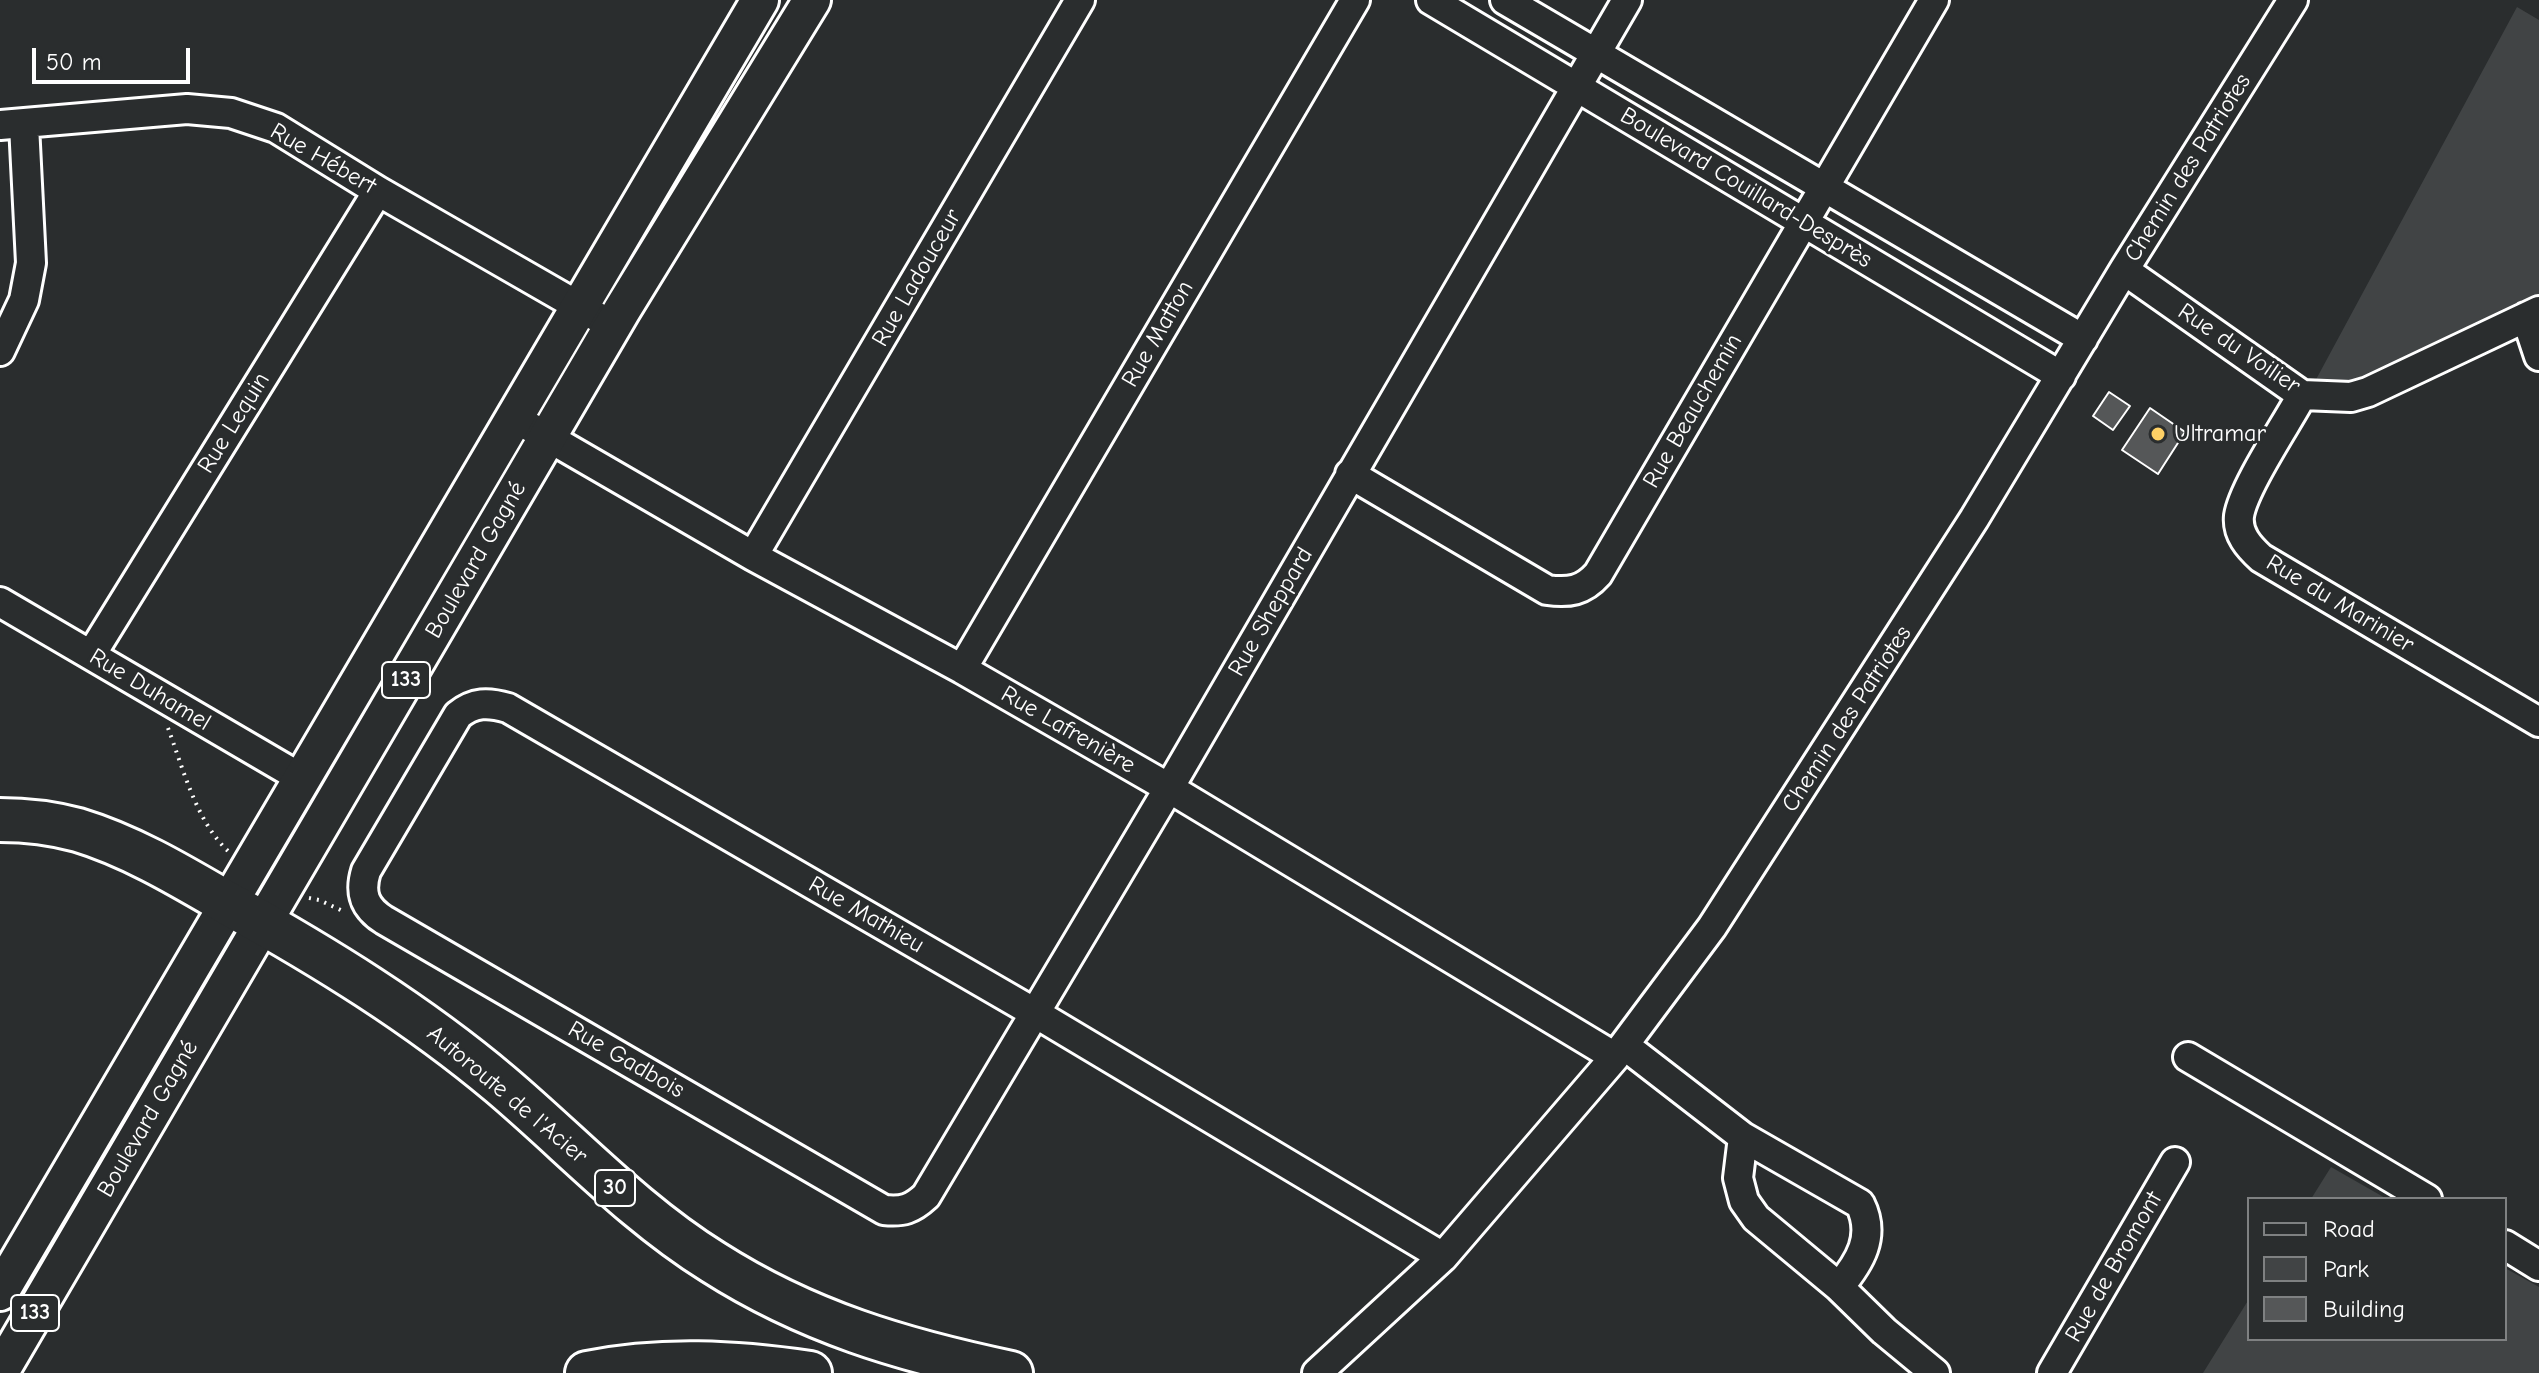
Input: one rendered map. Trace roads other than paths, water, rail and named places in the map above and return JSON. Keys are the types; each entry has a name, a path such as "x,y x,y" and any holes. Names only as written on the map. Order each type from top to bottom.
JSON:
{"highway":[{"name":"Autoroute de l'Acier","path":"0,820 62,826 114,843 246,913 364,984 455,1048 503,1087 636,1206 712,1262 773,1296 854,1332 909,1350 1011,1373"},
{"path":"587,1373 631,1365 690,1362 810,1373"}],"main road":[{"name":"Boulevard Gagné","path":"0,1372 246,913 301,778 760,0"},
{"name":"Boulevard Gagné","path":"0,1292 246,913 548,437 812,0"}],"street":[{"name":"Rue Ladouceur","path":"753,556 1080,0"},
{"name":"Rue Matton","path":"962,669 1355,0"},
{"name":"Boulevard Couillard-Desprès","path":"1431,0 2061,376"},
{"name":"Boulevard Couillard-Desprès","path":"1505,0 2083,339"},
{"name":"Rue Sheppard","path":"902,1212 916,1206 926,1196 1169,788 1627,0"},
{"name":"Rue Beauchemin","path":"1350,474 1547,590 1566,593 1586,587 1598,574 1934,0"},
{"name":"Chemin des Patriotes","path":"1317,1373 1443,1257 1619,1051 1712,927 1823,759 1974,519 2124,270 2293,0"},
{"name":"Rue Hébert","path":"12,125 187,109 231,113 276,128 378,191 613,326"},
{"path":"0,351 24,300 31,263 12,125"},
{"name":"Rue Lequin","path":"91,655 378,191"},
{"name":"Rue du Voilier","path":"2124,270 2302,395 2351,397 2368,392 2533,314"},
{"path":"2533,314 2539,356"},
{"name":"Rue du Marinier","path":"2302,395 2248,491 2239,518 2244,541 2261,558 2539,722"},
{"name":"Rue Lafrenière","path":"513,417 753,556 962,669 1619,1051"},
{"name":"Rue Duhamel","path":"0,602 301,778"},
{"name":"Rue Mathieu","path":"356,903 366,871 458,715 477,704 508,708 1035,1013 1443,1257"},
{"name":"Rue Gadbois","path":"356,903 884,1210 902,1212"},
{"path":"1619,1051 1743,1137 1860,1204 1866,1217 1866,1242 1858,1264 1839,1287"},
{"path":"2188,1057 2424,1197"},
{"path":"1743,1137 1738,1178 1744,1201 1756,1218 1935,1373"},
{"name":"Rue de Bromont","path":"2052,1373 2175,1162"},
{"path":"2507,1246 2539,1266"}],"place":[{"name":"Ultramar","path":"2158,434"}]}
